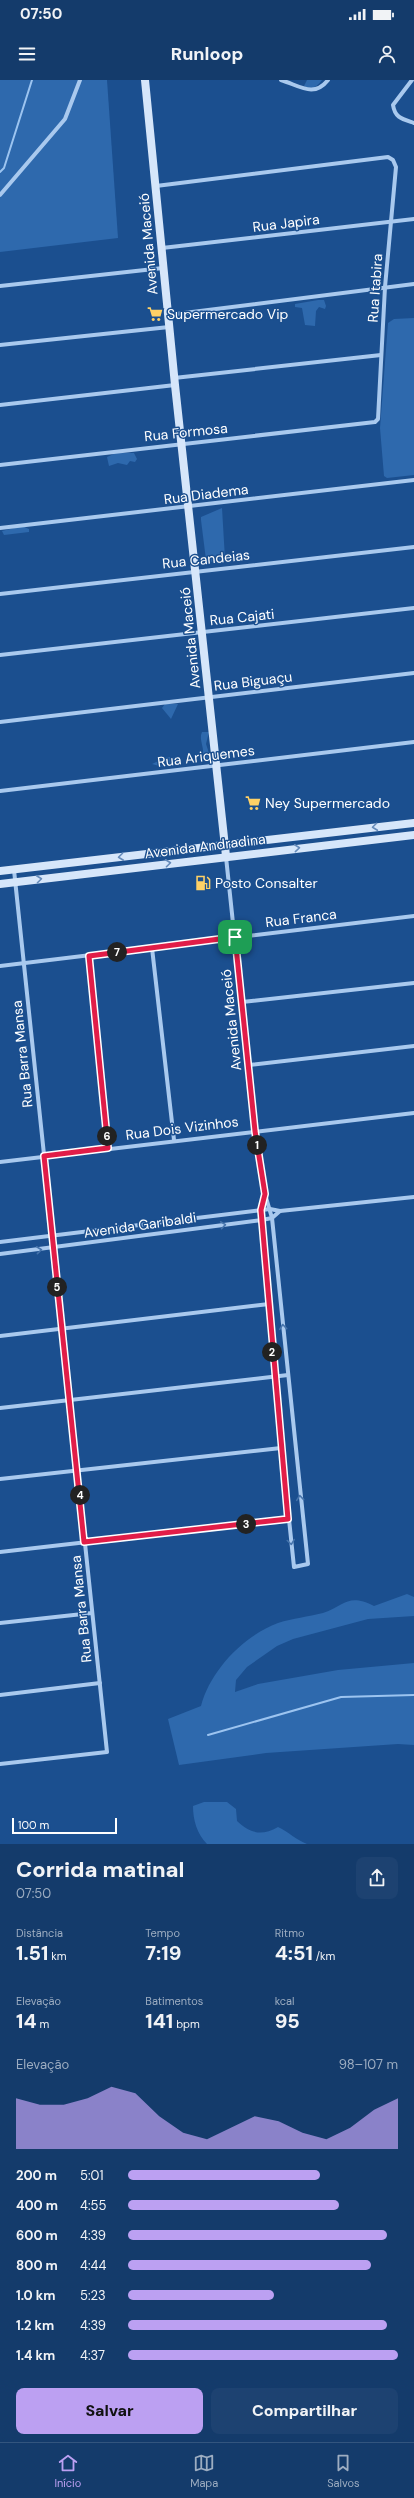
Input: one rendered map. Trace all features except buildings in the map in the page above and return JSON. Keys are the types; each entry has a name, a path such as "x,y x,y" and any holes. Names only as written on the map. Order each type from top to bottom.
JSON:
{"main road":[{"name":"Avenida Maceió","path":"145,80 174,382 210,697 226,856"},
{"name":"Avenida Andradina","path":"0,871 414,823"},
{"name":"Avenida Andradina","path":"0,884 226,856 414,835"}],"street":[{"path":"0,195 64,119 80,80"},
{"path":"281,80 314,91 321,89 328,80"},
{"path":"412,80 394,105 395,113 399,118 414,123"},
{"name":"Rua Itabira","path":"156,186 388,157 393,160 396,167 385,287 378,419 375,422"},
{"name":"Rua Japira","path":"161,248 414,219"},
{"path":"0,286 163,268"},
{"path":"168,316 414,284"},
{"path":"0,345 169,327"},
{"path":"0,405 381,355"},
{"name":"Rua Formosa","path":"0,464 375,422"},
{"name":"Rua Diadema","path":"0,528 414,480"},
{"name":"Rua Candeias","path":"0,594 195,571 414,548"},
{"name":"Rua Cajati","path":"0,655 414,608"},
{"name":"Rua Biguaçu","path":"0,722 414,673"},
{"name":"Rua Ariquemes","path":"0,791 414,742"},
{"name":"Avenida Maceió","path":"226,856 255,1131 265,1194 272,1218 308,1564 294,1566 274,1376 261,1210 265,1194"},
{"name":"Rua Barra Mansa","path":"0,1764 107,1752 14,869"},
{"name":"Rua Franca","path":"0,966 414,916"},
{"path":"152,948 174,1140"},
{"path":"89,956 108,1148"},
{"path":"242,1002 414,983"},
{"path":"249,1065 414,1046"},
{"name":"Rua Dois Vizinhos","path":"0,1162 414,1112"},
{"name":"Avenida Garibaldi","path":"0,1242 261,1210 270,1209 280,1212 414,1196"},
{"name":"Avenida Garibaldi","path":"0,1254 262,1220 272,1218 280,1212"},
{"path":"0,1336 269,1304"},
{"path":"0,1408 288,1375"},
{"path":"0,1479 281,1448"},
{"path":"0,1552 288,1519"},
{"path":"0,1623 92,1613"},
{"path":"0,1695 100,1683"}],"shaded area":[{"path":"0,80 107,80 118,238 0,252"},
{"path":"307,80 322,80 316,86 309,88 304,86"},
{"path":"324,300 326,306 325,309 319,307 316,311 315,326 305,325 302,308 295,307 295,304"},
{"path":"414,318 414,475 387,478 384,476 380,428 388,323 394,319"},
{"path":"116,453 134,453 137,459 135,462 130,461 127,465 118,463 109,466 107,457"},
{"path":"222,508 225,562 219,564 206,560 201,517"},
{"path":"22,526 29,529 29,532 4,535 2,531"},
{"path":"165,704 178,704 171,719 162,708"},
{"path":"202,732 209,732 206,744 209,753 209,761 202,758"},
{"path":"167,757 178,757 177,764 163,767 152,764"},
{"path":"407,1594 414,1597 414,1616 368,1619 293,1639 277,1646 247,1667 236,1680 235,1692 258,1684 338,1670 414,1663 414,1745 398,1744 266,1753 179,1765 168,1719 201,1706 205,1693 220,1668 230,1656 252,1637 278,1623 323,1613 353,1600 365,1602 374,1606"},
{"path":"204,1802 227,1802 236,1809 237,1821 247,1829 257,1832 267,1832 278,1827 307,1844 207,1844 198,1831 193,1811 193,1806"}],"waterway":[{"path":"0,172 4,168 32,80"},
{"path":"208,1735 341,1697 414,1695"}],"place":[{"name":"Supermercado Vip","path":"155,314"},
{"name":"Ney Supermercado","path":"253,803"},
{"name":"Posto Consalter","path":"203,883"}],"route":[{"path":"235,937 255,1131 265,1194 261,1210 274,1376 288,1519 84,1542 44,1156 108,1148 89,956 235,937"}]}
